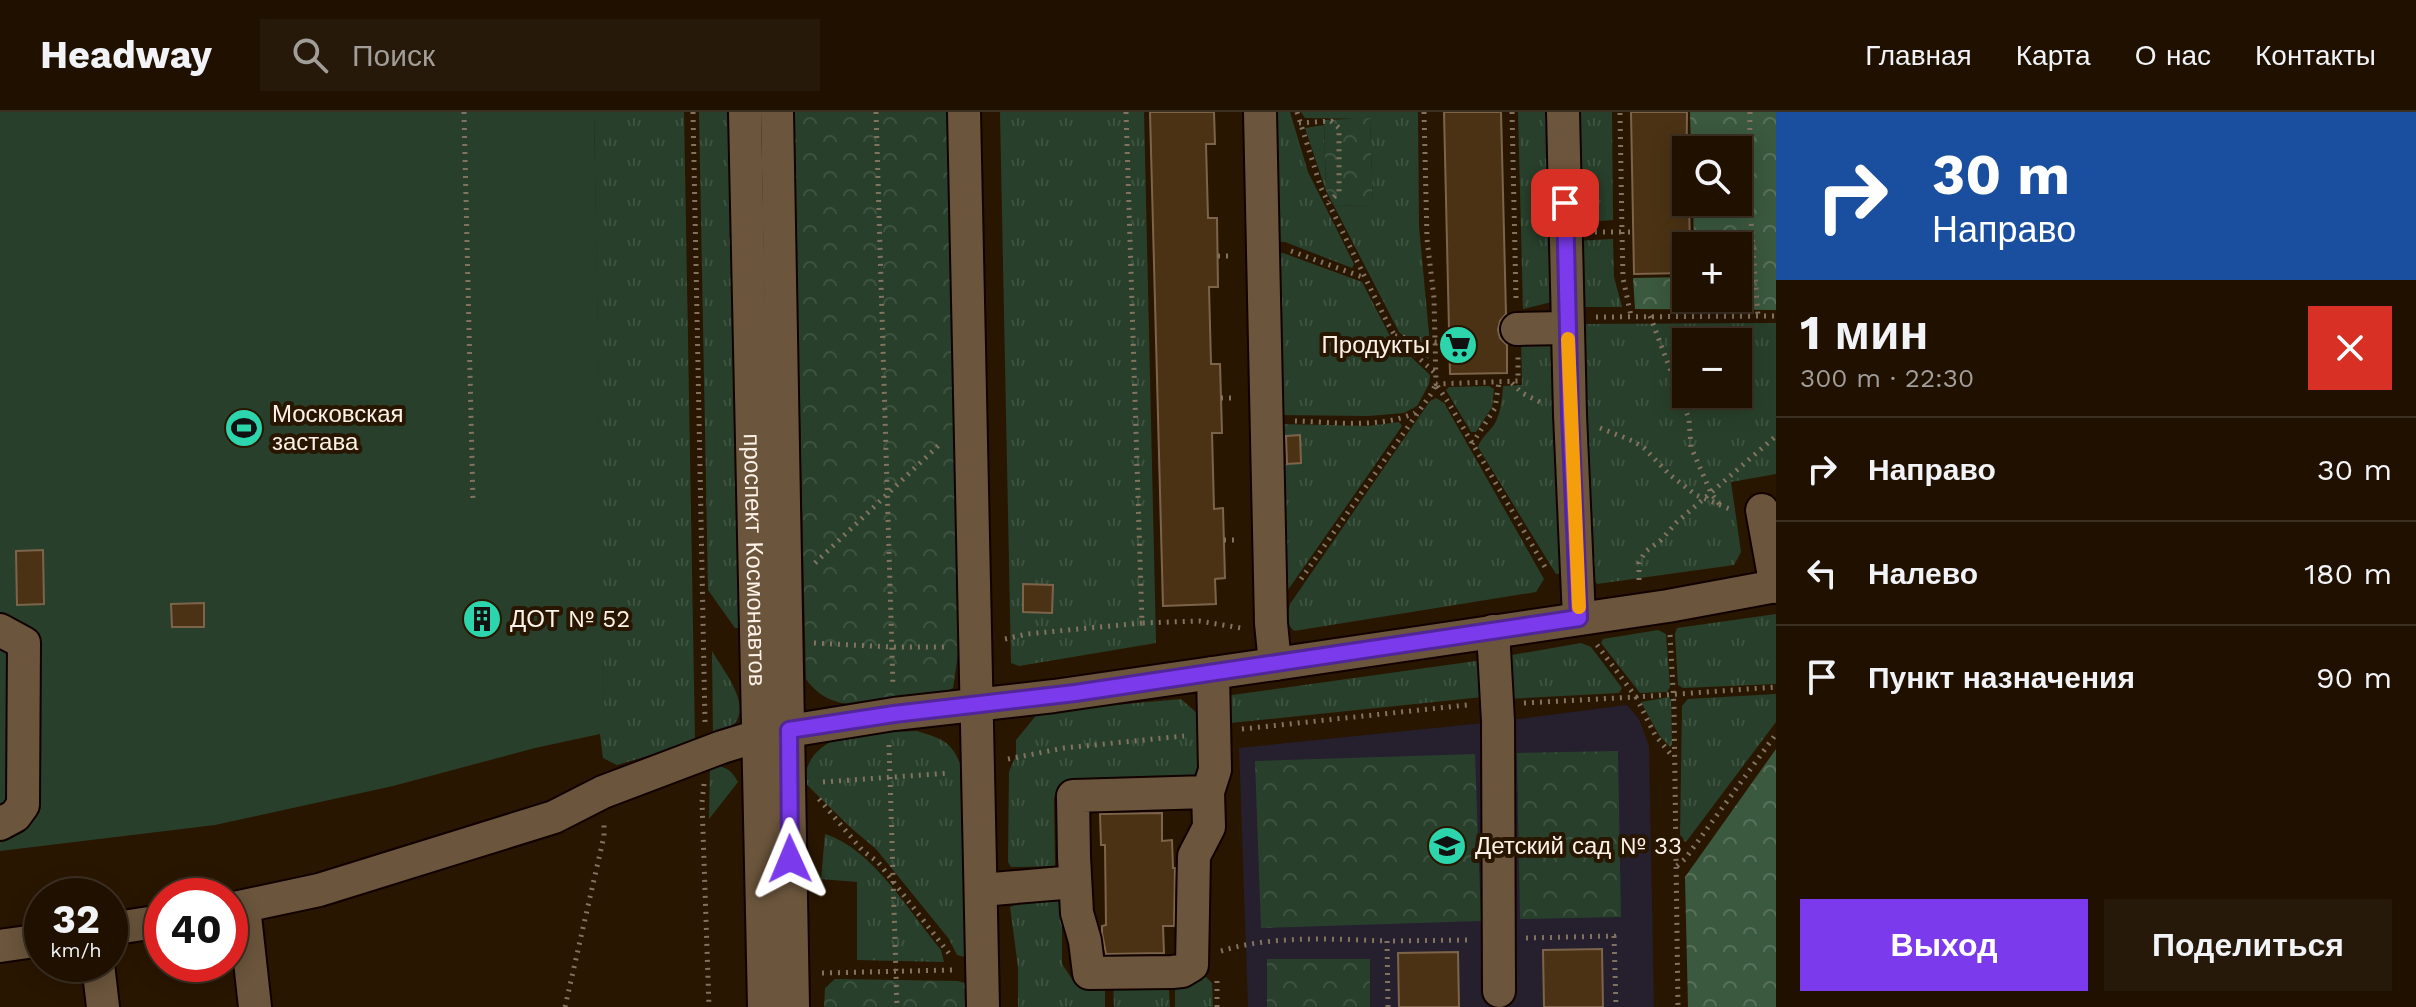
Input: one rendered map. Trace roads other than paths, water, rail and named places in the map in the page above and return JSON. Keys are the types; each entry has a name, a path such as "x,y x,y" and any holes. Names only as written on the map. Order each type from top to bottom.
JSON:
{"street":[{"name":"проспект Космонавтов","path":"745,112 774,733 788,800 793,1007"},
{"name":"проспект Космонавтов","path":"764,1007 774,733 777,112"},
{"path":"964,112 983,1007"},
{"path":"1260,112 1271,631 1275,664"},
{"path":"1563,112 1567,323 1579,618"},
{"path":"1517,329 1567,323"},
{"path":"248,906 319,890 554,817 603,792 774,733 894,714 976,706 1275,664 1653,608 1776,586 1763,514"},
{"path":"0,630 24,643 23,805 15,816 0,824"},
{"path":"1493,631 1497,705 1499,991"},
{"path":"1208,792 1073,796 1077,913 1089,973 1172,972 1192,965 1194,856 1209,827 1208,792 1215,770 1213,673"},
{"path":"981,890 1075,882"},
{"path":"0,946 24,943"},
{"path":"248,968 255,1007"},
{"path":"100,982 103,1007"}],"place":[{"name":"Продукты","path":"1458,345"},
{"name":"Московская застава","path":"244,428"},
{"name":"ДОТ № 52","path":"482,619"},
{"name":"Детский сад № 33","path":"1447,846"}]}
